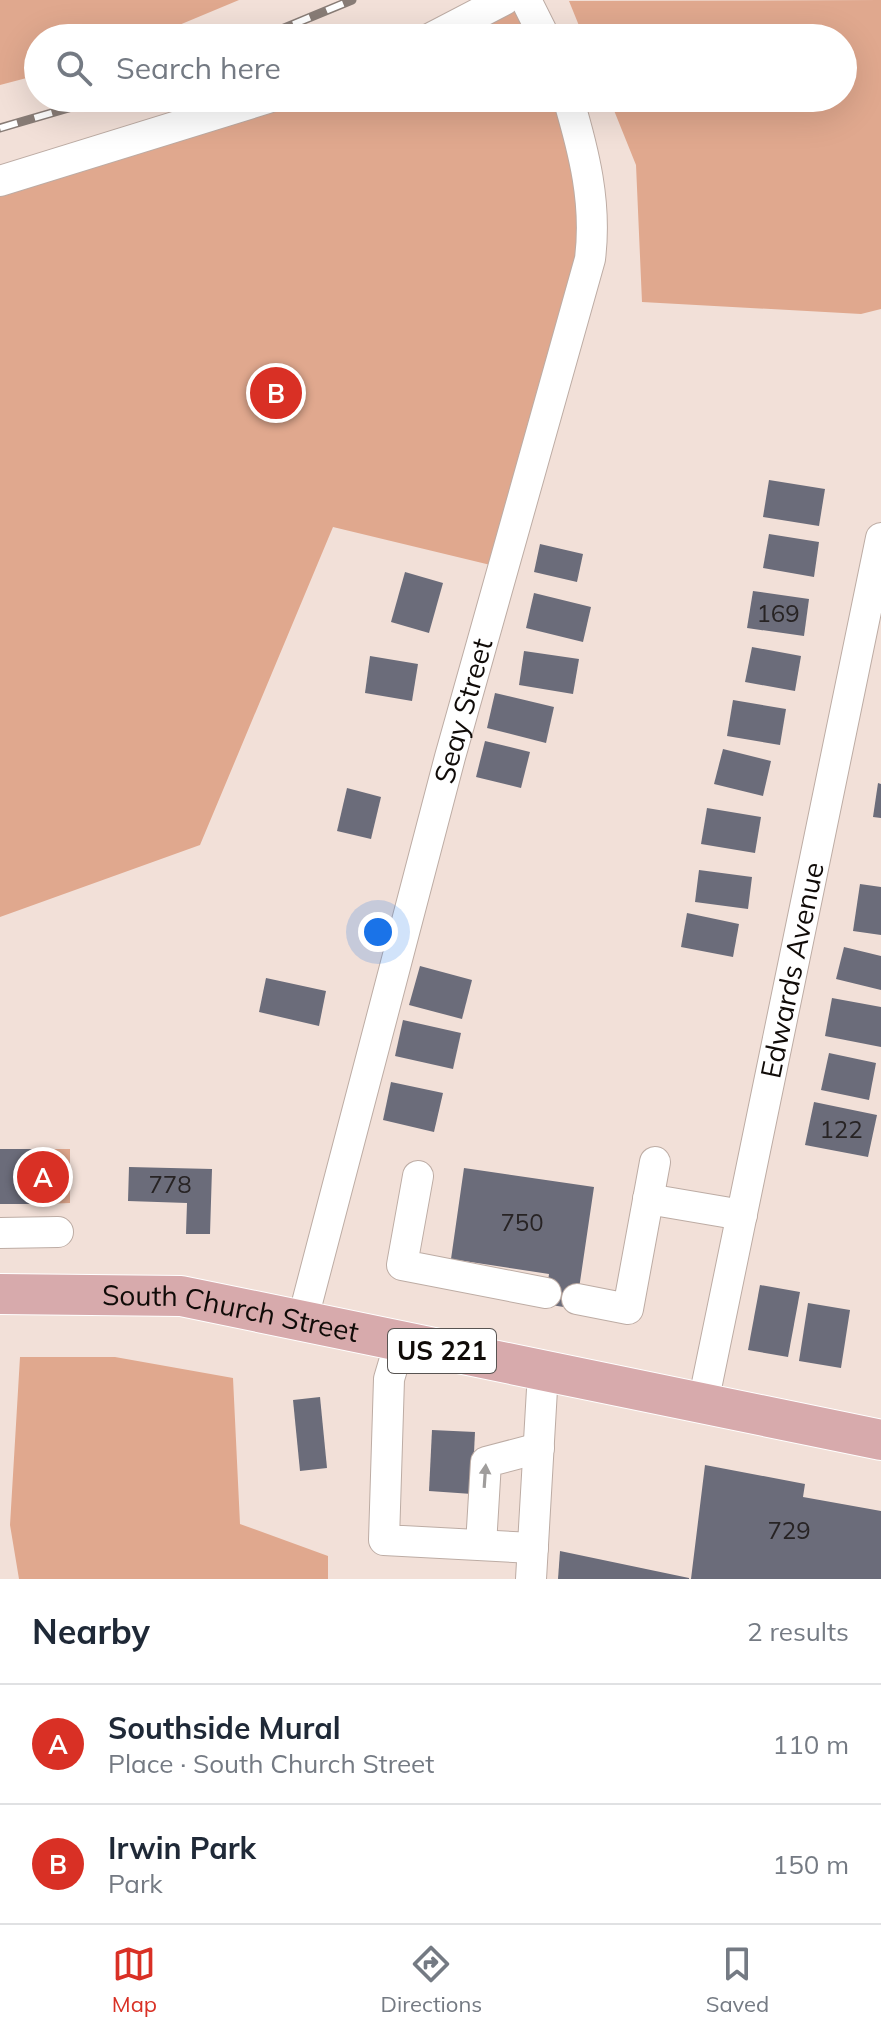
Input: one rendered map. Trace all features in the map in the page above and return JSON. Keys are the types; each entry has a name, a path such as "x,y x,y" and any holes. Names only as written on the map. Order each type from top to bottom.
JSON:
{"main road":[{"name":"South Church Street","path":"0,1294 181,1296 881,1440"}],"street":[{"path":"458,24 504,0"},
{"path":"526,0 538,24"},
{"path":"0,181 223,112"},
{"name":"Seay Street","path":"302,1322 450,757 590,259 593,212 590,188 571,112"},
{"name":"Edwards Avenue","path":"703,1403 881,538"},
{"path":"577,1299 628,1309 655,1162"},
{"path":"418,1176 402,1265 546,1293"},
{"path":"648,1199 742,1215"},
{"path":"0,1233 58,1232"},
{"path":"400,1342 389,1379 384,1540 533,1548"},
{"path":"531,1579 543,1372"},
{"path":"481,1545 486,1462 539,1448"}],"shaded area":[{"path":"0,0 239,0 182,24 24,24 24,79 0,85"},
{"path":"504,0 530,24 458,24"},
{"path":"881,0 881,309 861,314 642,302 636,165 615,112 857,112 857,24 578,24 569,1"},
{"path":"223,112 571,112 593,212 503,568 333,527 200,845 0,917 0,181"},
{"path":"42,1149 70,1149 70,1203 43,1204"},
{"path":"20,1357 115,1357 233,1378 240,1524 328,1556 328,1579 19,1579 10,1525"}],"building":[{"path":"769,480 825,489 819,526 763,517"},
{"path":"769,534 819,542 814,577 763,568"},
{"path":"540,544 583,554 577,582 534,572"},
{"path":"405,572 443,583 429,633 391,622"},
{"path":"753,591 809,599 804,636 747,628"},
{"path":"534,593 591,607 583,642 526,628"},
{"path":"752,647 801,656 795,691 745,682"},
{"path":"524,651 579,659 573,694 519,685"},
{"path":"370,656 418,664 412,701 365,693"},
{"path":"495,693 554,707 546,743 487,728"},
{"path":"733,700 786,709 780,745 727,736"},
{"path":"485,741 530,752 521,788 476,777"},
{"path":"723,749 771,761 763,796 714,784"},
{"path":"878,783 881,784 881,818 873,817"},
{"path":"347,788 381,797 371,839 337,831"},
{"path":"707,808 761,817 755,853 701,844"},
{"path":"699,870 752,877 748,909 695,902"},
{"path":"860,884 881,887 881,935 853,931"},
{"path":"687,913 739,924 733,957 681,947"},
{"path":"844,947 881,956 881,990 836,979"},
{"path":"420,966 472,980 462,1019 409,1005"},
{"path":"266,978 326,991 319,1026 259,1012"},
{"path":"832,998 881,1007 881,1047 825,1036"},
{"path":"403,1020 461,1033 453,1069 395,1056"},
{"path":"829,1053 876,1063 869,1100 821,1090"},
{"path":"391,1082 443,1093 434,1132 383,1120"},
{"path":"814,1102 877,1115 868,1157 805,1145"},
{"path":"0,1149 42,1149 43,1204 0,1204"},
{"path":"129,1167 212,1169 210,1234 186,1234 187,1203 128,1201"},
{"path":"464,1168 594,1187 576,1309 545,1304 549,1274 451,1259"},
{"path":"760,1285 800,1292 788,1357 748,1350"},
{"path":"808,1303 850,1310 841,1368 799,1361"},
{"path":"320,1397 327,1468 300,1471 293,1400"},
{"path":"432,1430 475,1432 472,1494 429,1491"},
{"path":"705,1465 805,1484 803,1497 881,1511 881,1579 691,1579"},
{"path":"560,1551 689,1578 689,1579 558,1579"}],"railway":[{"path":"294,24 352,0"},
{"path":"0,128 55,112"}],"place":[{"name":"Irwin Park","path":"276,393"},
{"name":"Southside Mural","path":"43,1177"}]}
